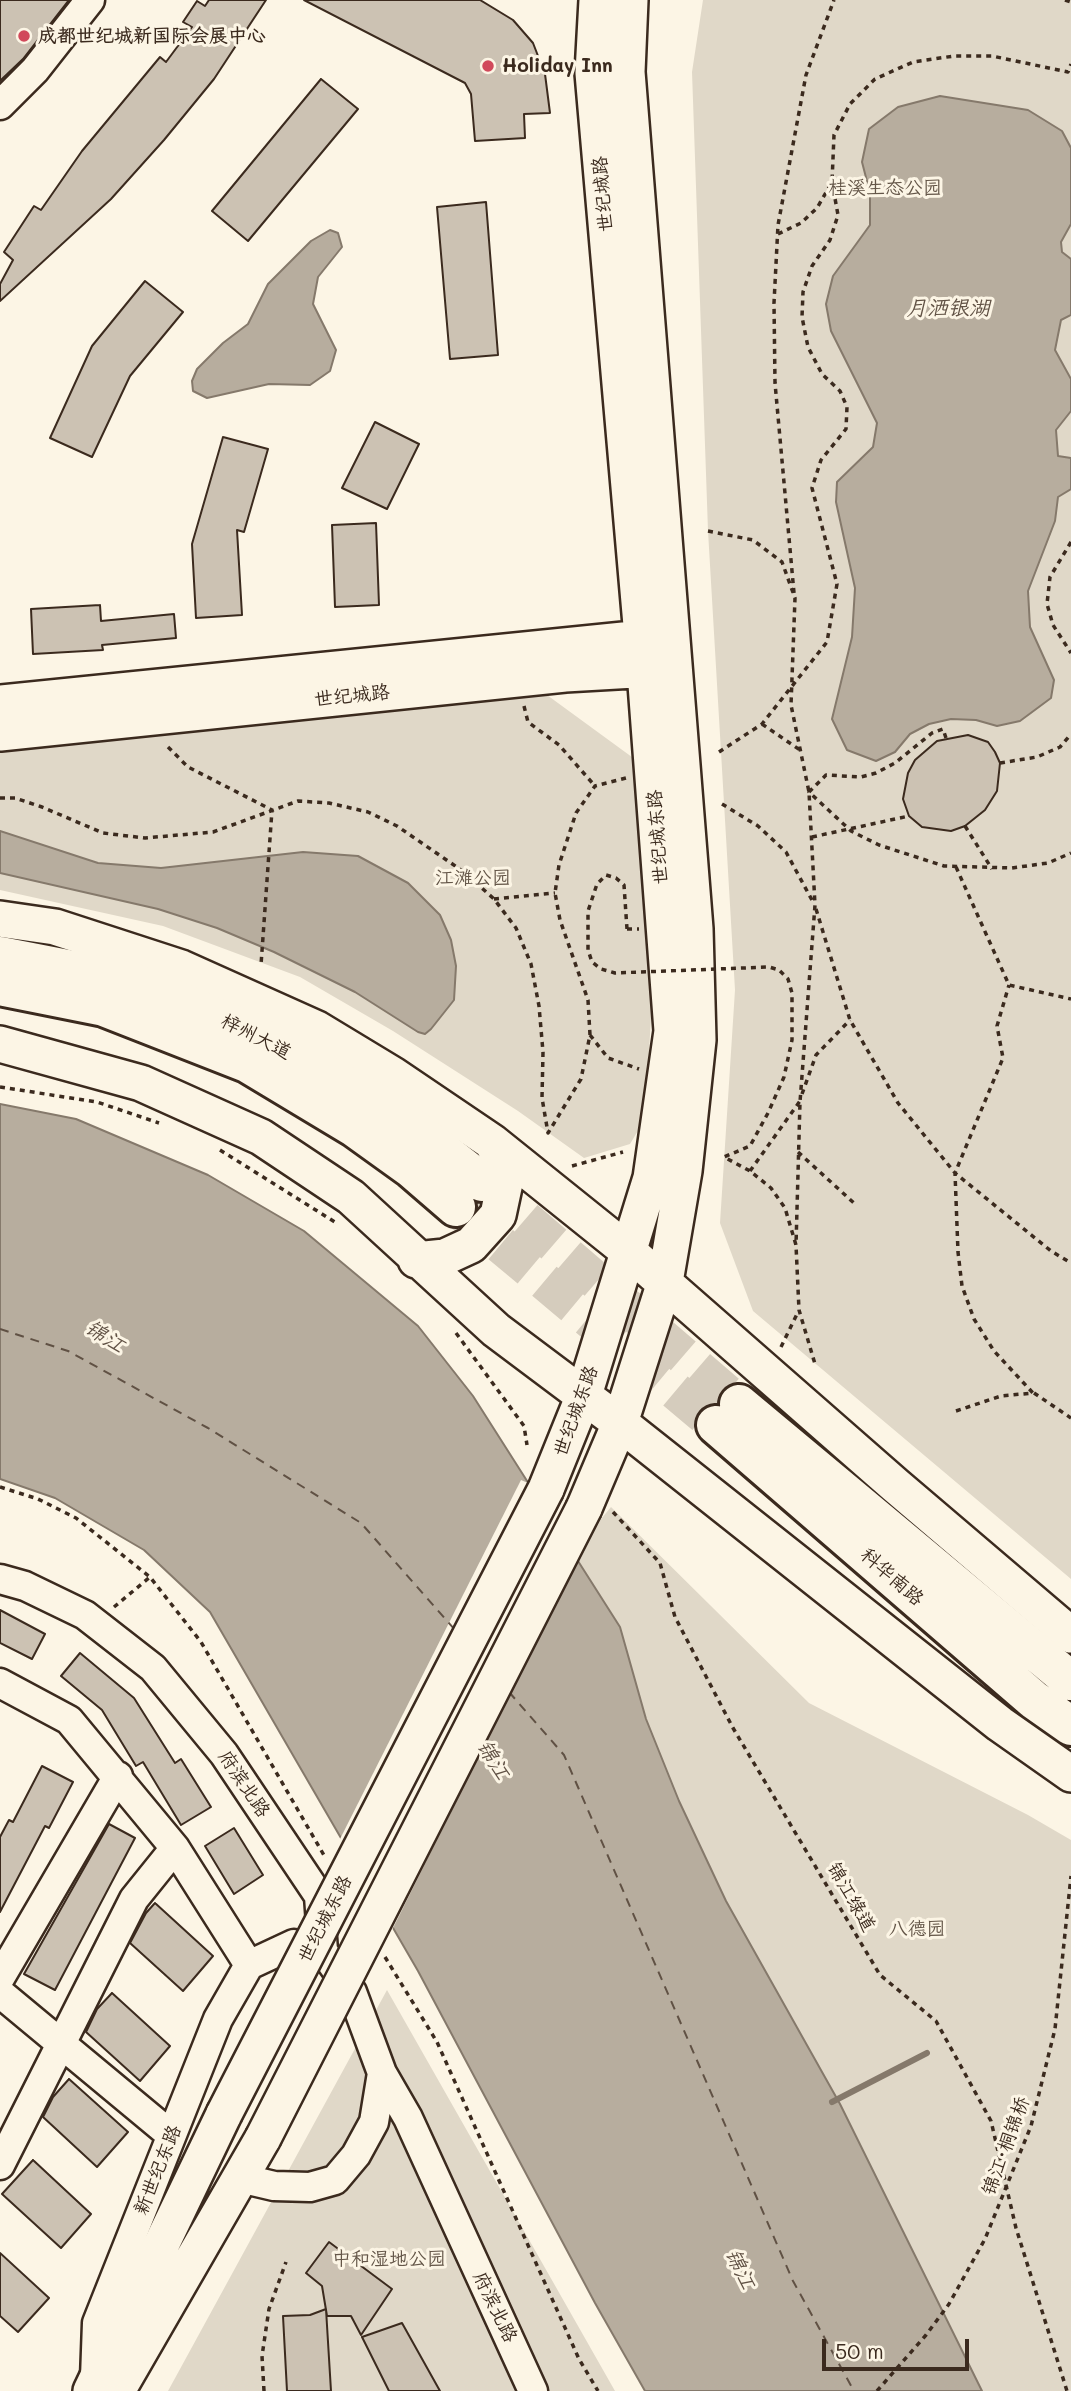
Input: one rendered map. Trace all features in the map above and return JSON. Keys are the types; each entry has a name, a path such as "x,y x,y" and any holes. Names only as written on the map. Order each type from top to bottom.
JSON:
{"highway":[{"name":"梓州大道","path":"0,956 134,982 250,1031 390,1110 469,1195 412,1169 355,1128 247,1063 104,1007 0,986"},
{"name":"科华南路","path":"1071,1681 728,1414 1034,1700 1071,1726"}],"main road":[{"name":"世纪城路","path":"597,0 593,73 658,653"},
{"name":"世纪城路","path":"630,0 627,72 658,653"},
{"name":"世纪城路","path":"0,703 658,653"},
{"name":"世纪城路","path":"0,733 565,674 658,653"},
{"name":"世纪城东路","path":"224,2114 546,1489 584,1395 651,1178 672,1031 658,653"},
{"name":"世纪城东路","path":"240,2178 595,1507 665,1282 684,1171 698,1040 695,929 658,653"},
{"path":"0,919 55,927 181,968 317,1028 393,1075 492,1142 629,1252 888,1480 1071,1635"},
{"path":"0,1044 141,1083 261,1137 351,1197 416,1260 496,1330 620,1423 1000,1724 1071,1774"},
{"path":"416,1260 445,1257 471,1245 498,1215 507,1173 492,1142"},
{"name":"新世纪东路","path":"101,2388 224,2114"},
{"path":"101,2388 240,2178"}],"street":[{"path":"0,105 35,70 90,0"},
{"name":"府滨北路","path":"0,1579 25,1586 95,1623 153,1668 225,1754 319,1896 323,1951 352,1992 382,2073 408,2118 533,2391"},
{"path":"0,1683 69,1720 175,1848 249,1965 294,1944 323,1951"},
{"path":"0,1978 118,1776"},
{"path":"0,2165 134,1899 175,1848"},
{"name":"新世纪东路","path":"101,2388 97,2323 218,2018 249,1965"},
{"path":"0,1993 171,2135"},
{"name":"府滨北路","path":"240,2178 274,2186 310,2187 335,2180 356,2155 374,2122 382,2073"}],"path":[{"path":"815,1364 799,1310 796,1245 800,1102 815,905 813,838 809,792 791,705 794,681 795,598 775,383 774,303 778,234 806,75 834,0"},
{"path":"1065,0 1071,2"},
{"path":"719,752 762,724 827,642 837,584 812,488 821,460 846,429 847,407 840,391 822,374 808,347 802,317 803,292 812,266 830,240 838,215 832,183 834,135 849,104 875,79 913,62 954,56 992,56 1070,73 1071,64"},
{"path":"778,234 801,223 817,208 832,183"},
{"path":"708,531 753,540 782,562 795,598"},
{"path":"1071,542 1050,577 1047,604 1053,625 1071,653"},
{"path":"523,697 528,722 559,745 595,786"},
{"path":"762,724 800,750"},
{"path":"809,792 826,775 861,777 895,764 932,733 943,729 946,738"},
{"path":"1000,763 1037,757 1060,747 1071,734"},
{"path":"168,747 188,767 272,810"},
{"path":"0,798 15,798 42,807 103,833 145,838 214,832 298,801 329,803 368,812 397,826 453,864 494,899 516,928 531,964 539,1006 543,1052 542,1098 548,1133 581,1079 590,1035 588,1000 570,956 555,893 559,865 576,813 595,786 609,780 638,777"},
{"path":"809,792 851,831 899,853 956,867 992,869 1048,863 1071,853"},
{"path":"723,804 758,826 786,852 815,905 850,1020 898,1103 955,1173 1051,1251 1071,1263"},
{"path":"261,965 272,810"},
{"path":"813,838 909,816"},
{"path":"965,826 992,869"},
{"path":"956,867 1009,985 997,1026 1003,1058 955,1173 962,1286 974,1319 994,1351 1032,1392 1071,1419"},
{"path":"627,929 624,885 616,877 606,875 597,884 588,911 588,950 592,962 601,969 615,973 769,967 779,970 788,979 792,993 792,1040 784,1077 750,1146 724,1157 750,1171 771,1188 785,1208 796,1245"},
{"path":"494,899 555,893"},
{"path":"1009,985 1071,999"},
{"path":"750,1171 800,1102 816,1055 850,1020"},
{"path":"590,1035 608,1058 619,1065 648,1071"},
{"path":"0,1087 97,1102 162,1124"},
{"path":"211,1144 347,1230"},
{"path":"572,1166 624,1152"},
{"path":"798,1152 855,1204"},
{"path":"780,1347 799,1310"},
{"path":"454,1331 524,1426 527,1445"},
{"path":"956,1411 1001,1396 1032,1392"},
{"name":"锦江绿道","path":"595,1507 660,1563 675,1617 733,1728 880,1975 936,2021 991,2121 1016,2228 1067,2391"},
{"path":"95,1623 150,1577"},
{"name":"锦江·桐锦桥","path":"877,2391 949,2304 990,2229 1031,2126 1055,2029 1071,1876"},
{"path":"264,2391 262,2356 269,2309 286,2262"}],"green space":[{"name":"桂溪生态公园","path":"703,0 1071,0 1071,1579 753,1311 720,1223 735,990 708,531 692,72"},
{"name":"江滩公园","path":"547,695 636,760 655,950 645,1119 630,1144 584,1158 518,1111 393,1031 300,977 163,926 0,890 0,751"},
{"name":"八德园","path":"611,1507 809,1703 1028,1815 1071,1840 1071,2391 982,2391 840,2104 726,1901 679,1801 646,1719 620,1627 572,1554"},
{"name":"中和湿地公园","path":"387,1990 615,2391 168,2391"}],"water":[{"name":"月洒银湖","path":"940,96 1028,110 1062,131 1071,148 1071,224 1061,242 1062,252 1071,259 1071,315 1061,320 1055,350 1071,379 1071,411 1056,430 1058,456 1071,458 1071,489 1058,497 1055,521 1028,591 1030,627 1054,680 1051,698 1020,721 997,726 976,720 951,719 929,724 910,734 895,752 876,761 847,750 832,719 852,637 855,588 836,502 837,482 873,447 877,423 831,331 826,304 833,276 870,225 870,193 862,162 869,129 898,107"},
{"path":"330,230 338,233 342,247 318,277 313,304 336,350 330,371 310,385 269,384 207,398 193,391 192,381 197,369 223,343 248,324 268,284 311,241"},
{"path":"0,831 98,863 161,868 303,852 358,856 408,883 440,915 451,940 456,966 454,1000 431,1029 425,1034 418,1032 355,992 274,952 217,928 158,909 0,873"},
{"name":"锦江","path":"0,1104 76,1119 208,1175 304,1231 418,1326 473,1396 620,1627 646,1719 679,1801 726,1901 840,2104 982,2391 645,2391 595,2303 418,1971 210,1612 144,1550 55,1498 0,1479"}],"pier":[{"path":"521,1480 535,1486 578,1557 391,1932 339,1841"}],"building":[{"name":"成都世纪城新国际会展中心","path":"0,0 69,0 23,59 0,81"},
{"path":"209,0 266,0 214,79 164,140 111,199 0,301 0,284 13,260 4,252 34,206 41,210 82,151 160,57 166,62 192,27 183,22 197,1 205,6"},
{"name":"Holiday Inn","path":"304,0 480,0 513,20 533,43 545,74 550,113 524,114 525,138 475,141 471,94 465,83"},
{"path":"321,79 358,109 248,241 212,211"},
{"path":"486,202 498,355 450,359 437,207"},
{"path":"145,281 183,312 130,376 92,457 50,438 92,346"},
{"path":"375,422 419,444 387,509 342,488"},
{"path":"223,437 268,449 244,532 237,530 242,615 196,618 192,544"},
{"path":"376,523 379,605 335,607 332,525"},
{"path":"100,605 101,621 174,614 176,638 102,645 103,650 33,654 31,609"},
{"path":"968,735 988,742 995,752 1000,763 997,791 985,810 965,826 951,831 922,827 909,816 903,799 908,773 915,760 937,741"},
{"path":"0,1610 45,1634 32,1659 0,1643"},
{"path":"80,1653 134,1698 175,1763 181,1759 211,1807 181,1825 143,1762 136,1766 102,1710 61,1676"},
{"path":"42,1766 73,1782 49,1828 45,1826 0,1912 0,1837 9,1820 13,1822"},
{"path":"109,1824 135,1838 55,1990 24,1974"},
{"path":"234,1828 263,1875 234,1894 205,1846"},
{"path":"155,1903 213,1956 183,1991 130,1943 146,1913"},
{"path":"112,1993 170,2046 140,2081 86,2032 97,2009"},
{"path":"69,2079 128,2132 97,2167 43,2117 53,2097"},
{"path":"33,2160 91,2214 61,2248 2,2194"},
{"path":"329,2242 392,2289 361,2335 351,2316 327,2316 322,2286 306,2273"},
{"path":"0,2253 49,2298 18,2332 0,2316"},
{"path":"326,2309 331,2391 287,2391 283,2316 310,2315"},
{"path":"402,2323 440,2391 389,2391 362,2337"}],"waterway":[{"path":"832,2102 927,2053"}],"ferry route":[{"path":"0,1329 68,1351 208,1428 361,1523 455,1630"},
{"path":"509,1692 564,1755 793,2281 854,2391"}],"tunnel":[{"path":"482,1182 739,1404"},
{"path":"457,1208 716,1425"}],"place":[{"name":"成都世纪城新国际会展中心","path":"24,36"},
{"name":"Holiday Inn","path":"488,66"}]}
